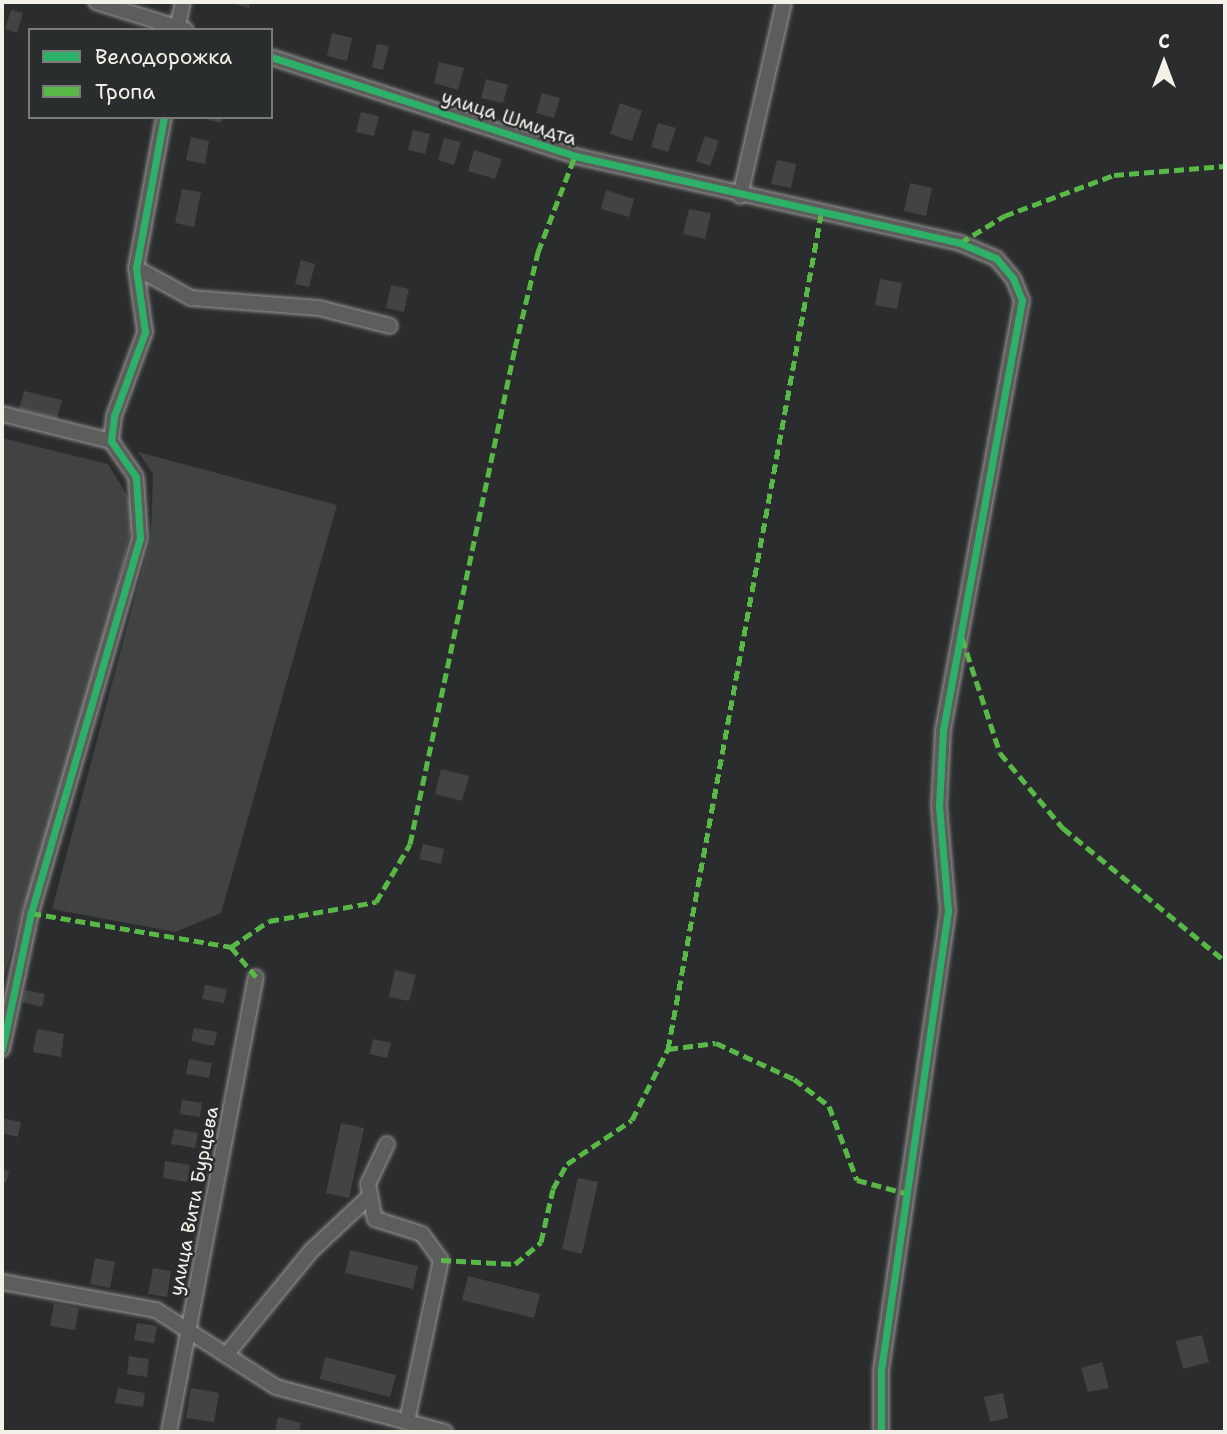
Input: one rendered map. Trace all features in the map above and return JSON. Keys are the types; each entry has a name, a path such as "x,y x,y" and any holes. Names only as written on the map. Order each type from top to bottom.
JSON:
{"street":[{"path":"96,2 178,28"},
{"path":"181,28 183,2"},
{"path":"740,196 783,2"},
{"name":"улица Шмидта","path":"273,58 575,156 740,196 960,243 996,258 1022,300 943,730 939,806 948,911 881,1372 881,1432"},
{"path":"111,441 114,416 145,332 136,268 164,119"},
{"path":"136,268 191,298 319,308 390,326"},
{"path":"2,414 111,441 136,477 140,538 31,913 2,1049"},
{"name":"улица Вити Бурцева","path":"169,1432 256,977"},
{"path":"387,1144 368,1184 375,1219 422,1234 441,1260 407,1422"},
{"path":"226,1355 312,1250 370,1196"},
{"path":"2,1282 156,1310 276,1387 445,1432"}],"shaded area":[{"path":"2,438 108,464 136,510 39,906 24,903 2,986"},
{"path":"138,452 337,505 221,913 175,932 52,909 151,537 153,474"}],"building":[{"path":"228,2 250,2 249,8"},
{"path":"11,10 23,13 17,33 5,29"},
{"path":"332,33 352,38 347,61 327,56"},
{"path":"377,44 389,46 383,70 372,67"},
{"path":"439,62 464,68 458,90 434,83"},
{"path":"486,79 508,85 503,103 481,98"},
{"path":"542,93 560,98 554,118 536,113"},
{"path":"620,103 642,111 632,141 610,134"},
{"path":"361,112 379,116 374,136 356,132"},
{"path":"206,119 222,119 221,123"},
{"path":"658,123 676,128 668,152 651,147"},
{"path":"413,130 430,134 425,154 408,150"},
{"path":"705,136 719,141 710,166 696,161"},
{"path":"191,137 209,141 205,164 186,160"},
{"path":"444,138 461,142 454,165 438,160"},
{"path":"474,150 502,159 495,179 468,171"},
{"path":"777,160 796,164 791,188 771,184"},
{"path":"910,183 932,188 926,216 904,211"},
{"path":"182,189 201,192 194,227 175,223"},
{"path":"606,190 634,199 629,217 601,209"},
{"path":"689,209 711,213 705,239 683,234"},
{"path":"301,260 315,264 309,287 295,284"},
{"path":"880,279 902,283 897,309 875,305"},
{"path":"391,285 409,289 404,312 386,308"},
{"path":"24,391 62,400 57,419 19,409"},
{"path":"441,769 469,776 462,801 435,794"},
{"path":"423,844 444,849 441,864 419,859"},
{"path":"395,970 416,975 409,1001 389,997"},
{"path":"205,985 227,989 224,1003 202,999"},
{"path":"25,990 45,994 42,1007 22,1002"},
{"path":"194,1028 217,1032 214,1046 191,1041"},
{"path":"37,1029 64,1034 61,1057 33,1052"},
{"path":"373,1039 391,1043 387,1058 370,1054"},
{"path":"189,1059 212,1063 209,1078 186,1074"},
{"path":"182,1100 202,1103 200,1117 180,1114"},
{"path":"2,1118 21,1122 18,1137 2,1133"},
{"path":"341,1123 364,1128 349,1198 326,1193"},
{"path":"174,1129 198,1133 195,1148 171,1144"},
{"path":"165,1161 190,1165 187,1182 163,1178"},
{"path":"2,1169 9,1171 6,1183 2,1182"},
{"path":"578,1178 598,1182 582,1254 562,1249"},
{"path":"350,1250 418,1266 413,1289 345,1273"},
{"path":"95,1258 115,1262 110,1288 90,1284"},
{"path":"153,1268 171,1271 167,1297 148,1294"},
{"path":"468,1276 540,1294 534,1318 462,1300"},
{"path":"54,1303 79,1308 75,1330 50,1326"},
{"path":"137,1323 157,1326 154,1343 134,1340"},
{"path":"1202,1335 1209,1362 1183,1369 1176,1341"},
{"path":"129,1356 149,1359 147,1377 127,1374"},
{"path":"325,1357 396,1375 390,1397 320,1379"},
{"path":"1102,1362 1109,1388 1088,1392 1081,1368"},
{"path":"118,1388 145,1393 143,1407 115,1403"},
{"path":"191,1388 219,1393 214,1422 186,1418"},
{"path":"1003,1393 1008,1418 990,1422 984,1397"},
{"path":"278,1417 301,1423 299,1432 275,1432"}],"marked path":[{"path":"231,947 269,921 376,902 410,844 515,348 538,252 575,156"},
{"path":"960,243 1004,216 1114,175 1225,166"},
{"path":"441,1260 515,1264 541,1242 553,1189 567,1164 632,1120 668,1049 821,215"},
{"path":"962,638 1000,753 1063,828 1225,961"},
{"path":"31,913 231,947 256,977"},
{"path":"668,1049 716,1043 794,1079 829,1106 857,1180 909,1194"}],"cycle path":[{"path":"273,58 575,156 960,243 996,258 1013,278 1022,300 943,730 939,806 948,911 881,1372 881,1432"},
{"path":"2,1049 31,913 140,538 136,477 111,441 114,416 145,332 136,268 164,119"}]}
